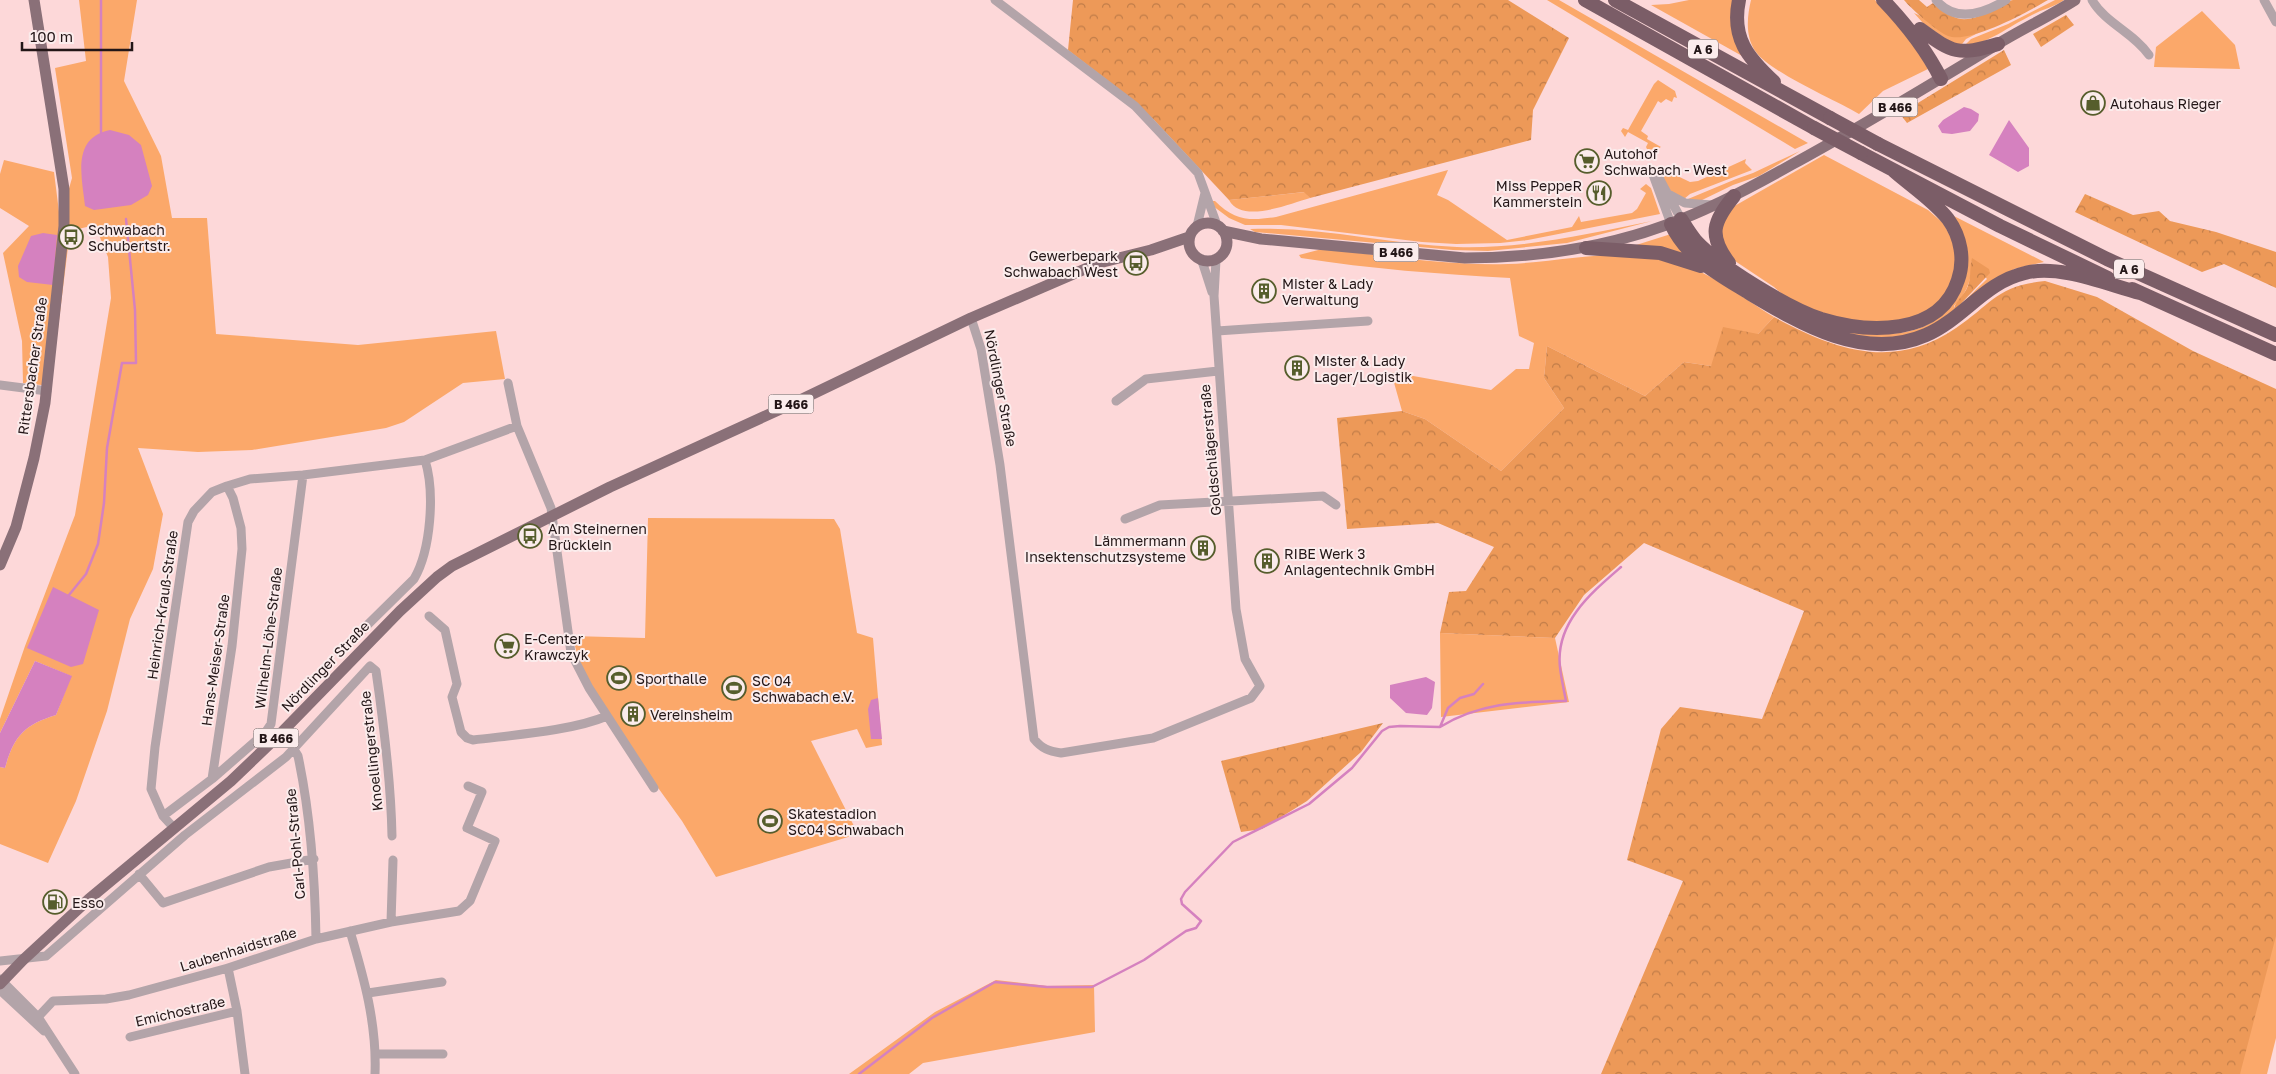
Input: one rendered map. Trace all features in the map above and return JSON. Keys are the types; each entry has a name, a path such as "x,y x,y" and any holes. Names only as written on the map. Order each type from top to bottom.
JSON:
{"highway":[{"name":"A 6","path":"1585,0 1894,171 2140,293 2276,354"},
{"name":"A 6","path":"1615,0 1878,144 2107,259 2276,335"},
{"path":"1739,0 1737,23 1746,52 1757,66 1792,97"},
{"path":"1883,0 1912,33 1945,77"},
{"path":"1895,0 1920,28 1944,46 1960,51 1974,51 1998,44"},
{"path":"1920,28 1945,77"},
{"path":"1676,221 1696,242 1736,272 1796,308 1821,319 1841,324 1873,328 1906,326 1932,316 1950,298 1961,272 1960,244 1948,219 1894,171"},
{"path":"1734,196 1717,219 1715,232 1718,245 1736,272"},
{"path":"1676,221 1685,246 1709,269 1781,313 1816,330 1850,340 1876,344 1894,344 1926,335 1954,318 1995,284 2026,272 2051,271 2075,275 2140,293"},
{"path":"1586,248 1660,253 1709,269"}],"main road":[{"name":"Rittersbacher Straße","path":"0,565 16,527 34,458 47,391 64,226 64,189 34,0"},
{"name":"B 466","path":"1220,228 1261,239 1465,258 1493,258 1586,248 1676,221 1734,196 1849,134 2075,0"},
{"path":"1207,223 1220,228 1226,236 1226,249 1216,260 1202,261 1191,252 1189,237 1197,226 1207,223"},
{"name":"B 466","path":"971,318 1099,263 1151,250 1189,237"},
{"name":"B 466","path":"1226,249 1240,243 1261,239"},
{"name":"B 466","path":"1151,250 1171,249 1191,252"},
{"name":"Nördlinger Straße","path":"1,984 23,960 89,899 238,774 400,611 438,577 466,558 552,514 796,402 971,318"}],"street":[{"path":"995,0 1135,106 1198,173 1220,228"},
{"path":"1936,0 1949,12 1966,15 1988,10 2006,0"},
{"path":"2092,0 2102,14 2133,37 2149,55"},
{"path":"2264,0 2276,22"},
{"path":"1652,170 1669,194 1676,221 1652,170"},
{"path":"1197,226 1205,193"},
{"path":"1669,194 1685,203 1715,205"},
{"name":"Goldschlägerstraße","path":"1216,260 1214,296 1218,371 1236,609 1245,659 1260,686"},
{"name":"Goldschlägerstraße","path":"1202,261 1214,296"},
{"name":"Nördlinger Straße","path":"971,318 981,349 1000,465 1034,739 1049,752 1061,753 1153,738 1251,698 1260,686"},
{"path":"1217,332 1368,320"},
{"path":"1116,400 1146,379 1218,371"},
{"path":"508,382 517,426 551,508 571,653 586,683 654,788"},
{"path":"0,385 47,391"},
{"name":"Heinrich-Krauß-Straße","path":"174,828 163,816 151,789 188,522 194,511 212,492 250,479 303,475 425,460 517,426"},
{"path":"346,646 414,579 420,569 426,540 430,499 430,474 425,460"},
{"name":"Wilhelm-Löhe-Straße","path":"212,780 265,733 271,724 303,475"},
{"name":"Hans-Meiser-Straße","path":"212,780 232,646 242,550 241,528 233,498 227,486"},
{"path":"1125,520 1160,505 1322,496 1336,505"},
{"path":"429,616 445,630 457,684 452,697 461,732 467,738 473,740 532,732 592,722 607,716"},
{"name":"Knoellingerstraße","path":"293,748 370,666 376,671 383,717 392,836"},
{"path":"0,961 46,956 185,835 286,757 293,748"},
{"name":"Carl-Pohl-Straße","path":"293,748 298,756 306,794 314,860 316,939"},
{"path":"163,816 212,780"},
{"name":"Laubenhaidstraße","path":"38,1017 53,1001 106,999 129,995 228,968 316,939 350,930 459,911 470,901 495,841 467,828 482,792 468,786"},
{"path":"139,874 163,903 269,867 314,860"},
{"path":"390,922 393,860"},
{"path":"350,930 368,993 376,1054 375,1074"},
{"path":"228,968 237,1011 245,1074"},
{"path":"368,993 442,982"},
{"path":"1,984 38,1017 75,1074"},
{"path":"1,984 49,1034"},
{"name":"Emichostraße","path":"130,1036 237,1011"},
{"path":"376,1054 443,1054"}],"shaded area":[{"path":"79,0 137,0 124,81 161,156 172,218 207,218 216,334 358,345 496,331 505,379 463,383 404,422 386,428 252,450 198,452 138,448 163,514 153,569 130,619 107,711 76,801 48,863 0,844 0,767 5,768 12,748 22,733 36,723 56,715 71,676 35,661 0,733 0,719 25,646 75,515 111,298 108,257 95,225 70,231 51,386 23,383 22,341 3,253 29,226 0,208 0,174 4,160 54,172 60,220 72,178 55,68 86,61"},
{"path":"1547,0 1559,0 1808,143 1795,149"},
{"path":"1689,0 1736,0 1744,57 1651,5"},
{"path":"1751,0 1875,0 1910,38 1928,69 1883,91 1859,114 1788,77 1763,60 1752,46 1750,40 1748,27"},
{"path":"2055,0 2064,0 1982,42 1962,48 1971,39 2008,24"},
{"path":"2202,11 2235,45 2240,69 2154,67 2156,47"},
{"path":"1914,13 1925,18 1948,34 1965,36 1978,33 1966,39 1959,48 1923,23"},
{"path":"1658,80 1675,91 1677,98 1674,97 1672,102 1666,99 1661,103 1658,101 1641,131 1648,136 1647,139 1661,147 1649,153 1646,147 1648,143 1628,132 1625,137 1621,131 1623,128 1628,130"},
{"path":"1964,107 1979,114 1978,121 1970,131 1952,134 1942,133 1938,126 1943,120"},
{"path":"2009,120 2029,148 2029,166 2018,172 1989,155"},
{"path":"110,130 129,135 141,145 152,186 148,195 131,205 94,210 85,206 81,171 84,150 89,141 98,134"},
{"path":"1800,151 1759,176 1733,185 1700,201 1688,199 1753,173"},
{"path":"1824,155 1928,210 1943,223 1952,239 1957,256 1956,276 1940,306 1898,325 1839,320 1789,300 1774,287 1732,259 1720,234 1724,217 1731,208"},
{"path":"1746,159 1745,163 1752,170 1690,194 1684,199 1671,192 1661,175 1661,172 1667,171 1690,182 1698,181"},
{"path":"1448,170 1437,195 1448,200 1507,240 1572,227 1579,216 1581,222 1632,213 1637,209 1646,193 1640,189 1646,184 1651,188 1660,214 1528,240 1456,244 1422,242 1281,225 1245,225 1229,218 1213,206 1212,201 1215,201 1229,213 1243,218 1276,217"},
{"path":"1305,192 1310,198 1266,210 1244,211 1235,207 1229,200"},
{"path":"1950,214 2044,262 2014,269 1963,308 1915,337 1852,339 1747,286 1875,334 1897,333 1918,329 1937,319 1945,312 1957,297 1963,285 1963,270","holes":["1971,261 1987,279 1954,311 1954,306 1968,286 1971,274"]},
{"path":"1652,221 1567,243 1488,251 1453,250 1255,232 1250,229 1302,230 1431,245 1482,247 1555,240"},
{"path":"43,233 57,235 53,285 27,282 19,277 18,266 31,236"},
{"path":"1671,234 1689,257 1633,246"},
{"path":"1322,249 1438,262 1485,264 1528,263 1608,255 1648,256 1682,264 1696,270 1723,284 1774,317 1758,334 1711,366 1684,362 1645,396 1547,346 1544,378 1564,408 1501,471 1425,419 1402,411 1391,372 1491,390 1516,369 1529,369 1534,343 1519,336 1510,278 1379,268 1301,258 1299,255"},
{"name":"SC 04 Schwabach e.V.","path":"648,518 834,519 840,529 857,633 873,638 882,745 866,748 857,729 811,741 858,834 716,877 682,821 638,760 584,677 572,636 645,638"},
{"path":"53,587 99,610 83,664 71,667 27,648"},
{"path":"1440,633 1555,638 1569,702 1441,717"},
{"path":"35,661 72,676 56,715 36,723 22,733 12,748 5,768 0,767 0,733"},
{"path":"1426,677 1435,682 1432,708 1427,715 1406,713 1390,698 1390,685"},
{"path":"878,698 882,739 871,739 868,709 871,700"},
{"path":"2276,932 2276,1038 2267,1074 2238,1074"},
{"path":"996,980 1047,986 1094,985 1095,1032 923,1063 909,1074 849,1074 935,1012"}],"green space":[{"path":"1073,0 1508,0 1569,38 1533,110 1531,140 1310,198 1304,192 1229,200 1154,120 1125,94 1068,50"},
{"path":"1904,0 1919,0 1927,7 1933,3 1949,15 1956,18 1969,19 1985,14 2013,0 2048,0 1999,25 1984,31 1958,37 1948,36 1938,30"},
{"path":"2066,15 2074,25 2041,47 2033,34"},
{"path":"2004,50 2011,65 1907,123 1900,114"},
{"path":"2085,194 2133,215 2159,211 2170,221 2216,232 2276,252 2276,288 2224,264 2202,272 2075,212"},
{"path":"1972,258 1989,269 1990,273 1954,311 1956,303 1968,286"},
{"path":"2045,281 2097,297 2193,351 2276,389 2276,936 2240,1074 1601,1074 1683,881 1627,860 1661,729 1680,707 1762,719 1804,611 1644,543 1584,595 1555,638 1440,633 1449,592 1466,591 1494,547 1438,523 1347,529 1337,418 1402,411 1425,419 1501,471 1564,408 1544,378 1547,346 1645,396 1684,362 1711,366 1723,327 1758,334 1774,317 1819,339 1842,346 1865,351 1887,352 1910,349 1933,341 1956,328 2005,291 2029,283"},
{"path":"1383,723 1361,752 1307,801 1262,829 1241,832 1221,761"}],"waterway":[{"path":"101,0 101,132"},
{"path":"69,595 86,574 98,544 104,503 107,448 122,363 136,363 135,310 126,219"},
{"path":"1440,727 1455,719 1486,708 1517,703 1566,701 1560,667 1560,651 1563,636 1577,610 1587,598 1621,567"},
{"path":"859,1074 932,1018 995,982 1047,987 1092,987 1144,960 1186,931 1196,928 1201,921 1182,904 1181,899 1185,892 1233,842 1309,804 1352,768 1382,731 1389,727 1400,726 1440,727 1448,708 1460,698 1474,694 1483,684"}],"place":[{"name":"Autohaus Rieger","path":"2093,103"},
{"name":"Autohof Schwabach - West","path":"1587,161"},
{"name":"Miss PeppeR Kammerstein","path":"1599,193"},
{"name":"Schwabach Schubertstr.","path":"71,237"},
{"name":"Gewerbepark Schwabach West","path":"1136,263"},
{"name":"Mister & Lady Verwaltung","path":"1264,291"},
{"name":"Mister & Lady Lager/Logistik","path":"1297,368"},
{"name":"Am Steinernen Brücklein","path":"530,536"},
{"name":"Lämmermann Insektenschutzsysteme","path":"1203,548"},
{"name":"RIBE Werk 3 Anlagentechnik GmbH","path":"1267,561"},
{"name":"E-Center Krawczyk","path":"507,646"},
{"name":"Sporthalle","path":"619,678"},
{"name":"SC 04 Schwabach e.V.","path":"734,688"},
{"name":"Vereinsheim","path":"633,714"},
{"name":"Skatestadion SC04 Schwabach","path":"770,821"},
{"name":"Esso","path":"55,902"}]}
